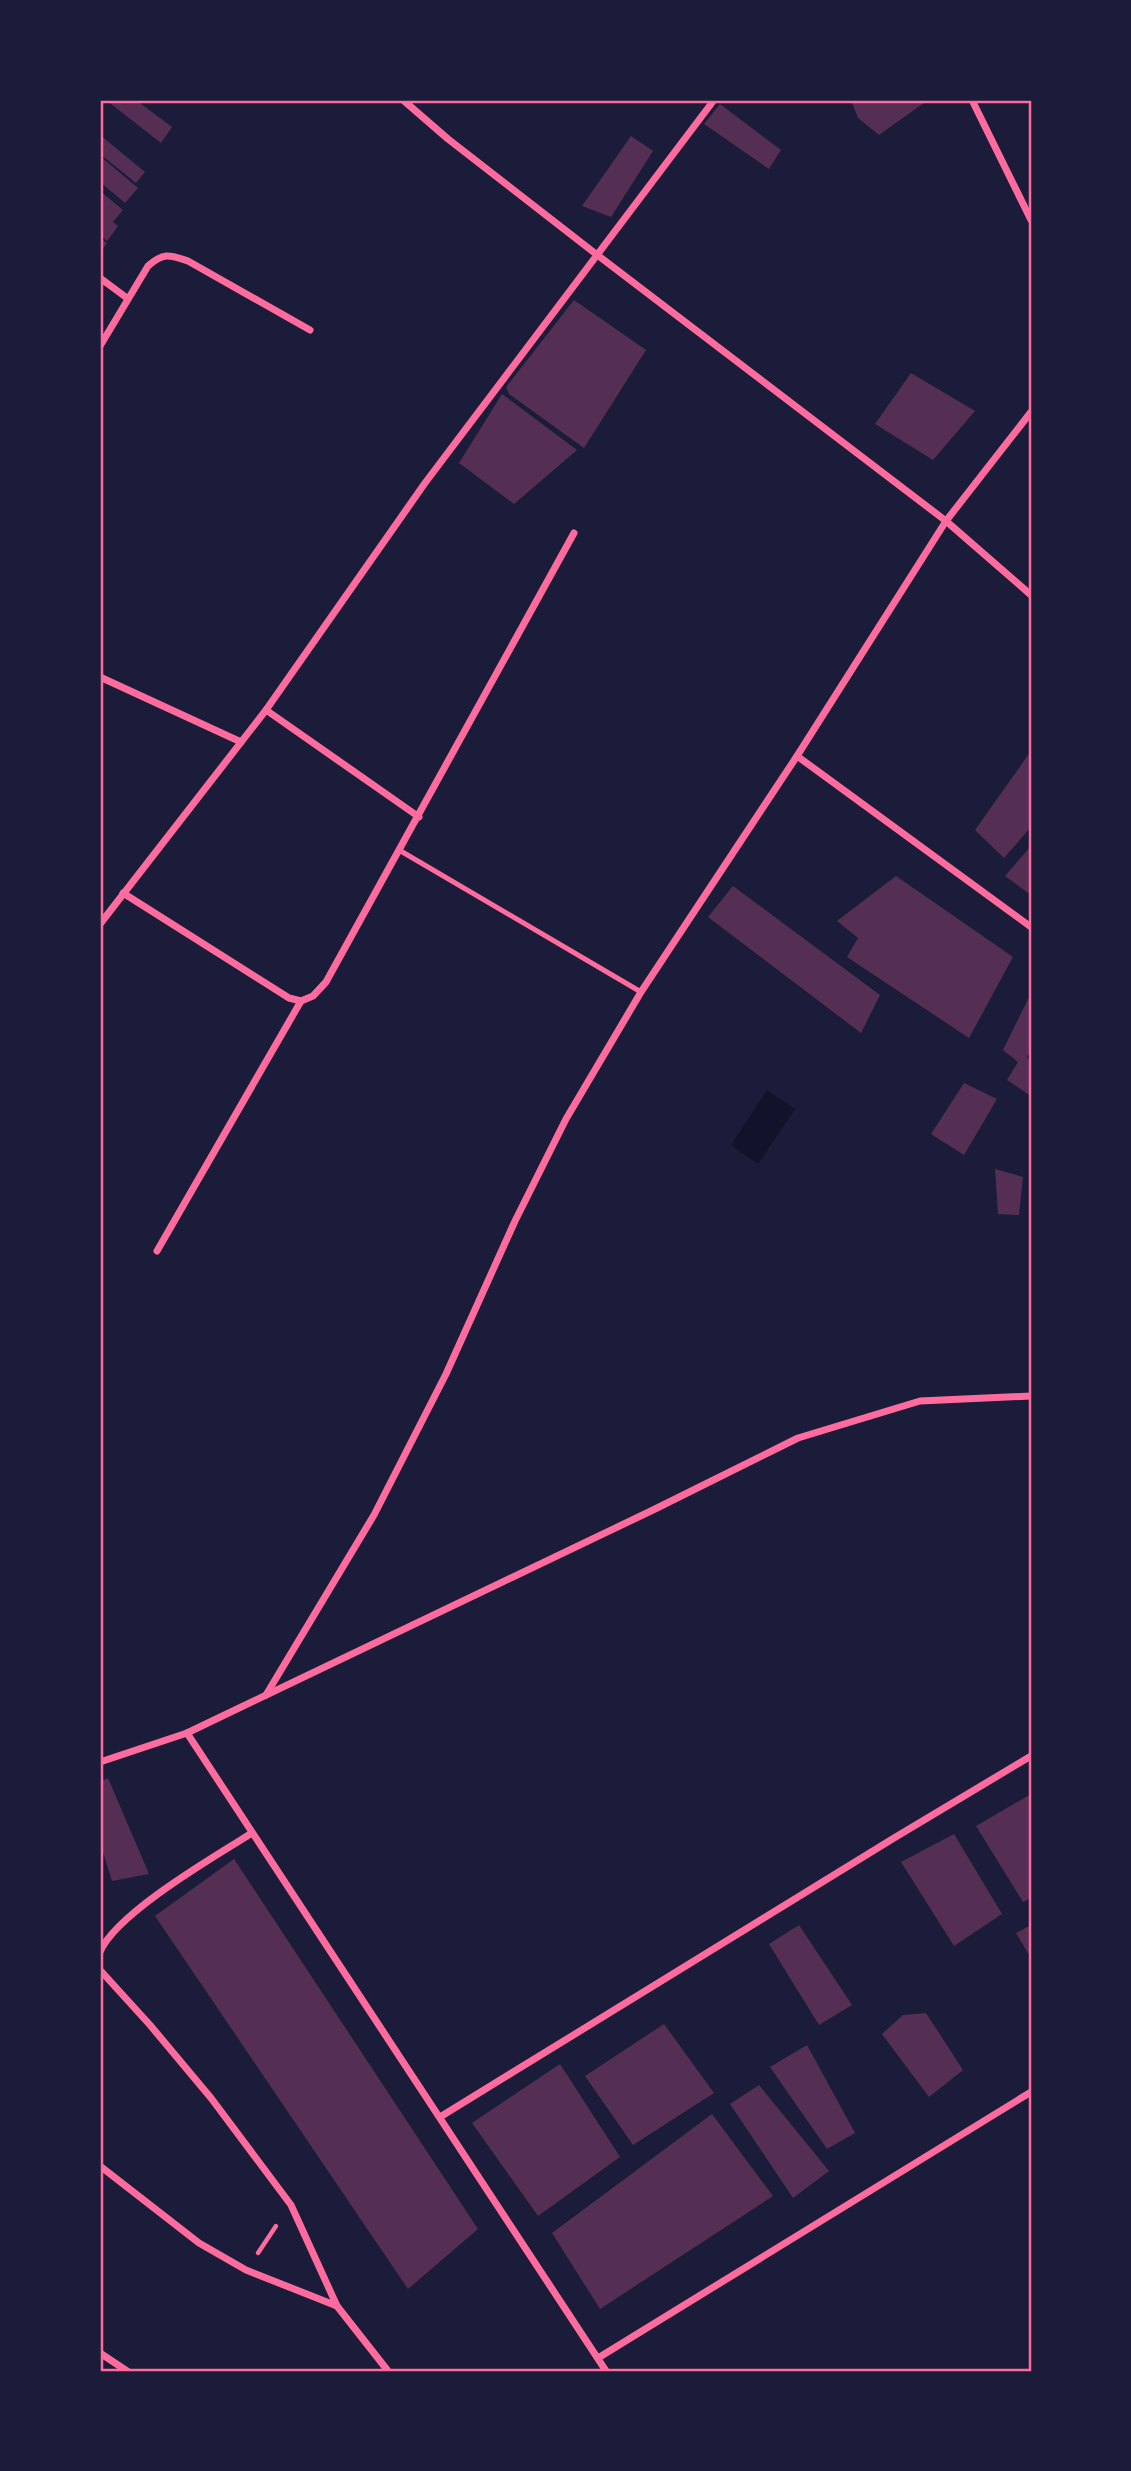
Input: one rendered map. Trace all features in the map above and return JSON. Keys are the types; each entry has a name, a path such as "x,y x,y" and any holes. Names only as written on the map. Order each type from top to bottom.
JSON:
{"street":[{"path":"403,100 448,139 596,254 946,521 1031,595"},
{"path":"100,924 266,710 425,482 714,100"},
{"path":"972,100 1031,220"},
{"path":"100,346 148,266 158,257 170,256 188,261 310,330"},
{"path":"100,278 127,298"},
{"path":"266,1695 374,1515 446,1374 514,1221 566,1119 641,992 797,757 946,521 1031,412"},
{"path":"123,893 289,998 301,1001 313,996 326,982 574,533"},
{"path":"100,677 241,742"},
{"path":"266,710 419,817"},
{"path":"797,757 1031,927"},
{"path":"157,1251 301,1001"},
{"path":"100,1762 187,1733 798,1438 920,1401 1031,1396"},
{"path":"187,1733 606,2371"},
{"path":"440,2117 1031,1756"},
{"path":"100,1952 112,1931 157,1895 253,1833"},
{"path":"100,1970 211,2098 291,2205 337,2306 388,2371"},
{"path":"598,2358 1031,2092"},
{"path":"100,2166 199,2243 246,2270 337,2306"},
{"path":"100,2353 127,2371"}],"lane":[{"path":"399,850 641,992"}],"path":[{"path":"246,2270 291,2205"}],"shaded area":[{"path":"767,1090 795,1109 758,1164 731,1145"}],"building":[{"path":"106,100 136,100 172,127 161,143"},
{"path":"851,100 928,100 879,135 858,118"},
{"path":"720,104 781,150 769,169 704,124"},
{"path":"100,135 145,172 136,183 100,154"},
{"path":"631,136 653,151 611,217 582,206"},
{"path":"100,156 138,188 125,203 100,182"},
{"path":"100,191 123,210 113,222 118,226 107,241 100,235"},
{"path":"100,238 107,243 100,253"},
{"path":"574,300 646,350 584,448 509,394 506,387"},
{"path":"911,373 975,411 933,460 875,424"},
{"path":"502,394 577,450 514,504 459,463"},
{"path":"1031,751 1031,827 1004,858 975,830"},
{"path":"1031,846 1031,895 1005,876"},
{"path":"896,876 1013,957 969,1038 847,957 858,938 837,921"},
{"path":"733,886 880,995 861,1033 708,917"},
{"path":"1031,993 1031,1049 1027,1057 1031,1063 1031,1096 1007,1080 1018,1062 1003,1050"},
{"path":"964,1083 997,1099 964,1155 931,1134"},
{"path":"995,1169 1023,1177 1019,1215 998,1214"},
{"path":"108,1778 149,1874 112,1881 100,1843 100,1782"},
{"path":"1031,1794 1031,1898 1023,1902 976,1826"},
{"path":"954,1834 1002,1914 954,1946 901,1862"},
{"path":"234,1859 478,2229 408,2289 155,1916"},
{"path":"799,1925 852,2005 819,2025 769,1944"},
{"path":"1031,1925 1031,1958 1016,1933"},
{"path":"926,2013 963,2070 929,2097 882,2034 903,2015"},
{"path":"664,2024 714,2093 633,2145 585,2076"},
{"path":"807,2045 855,2133 827,2149 770,2067"},
{"path":"560,2064 620,2157 538,2216 472,2123"},
{"path":"759,2085 829,2171 793,2198 730,2104"},
{"path":"712,2114 773,2196 600,2309 552,2233"}]}
